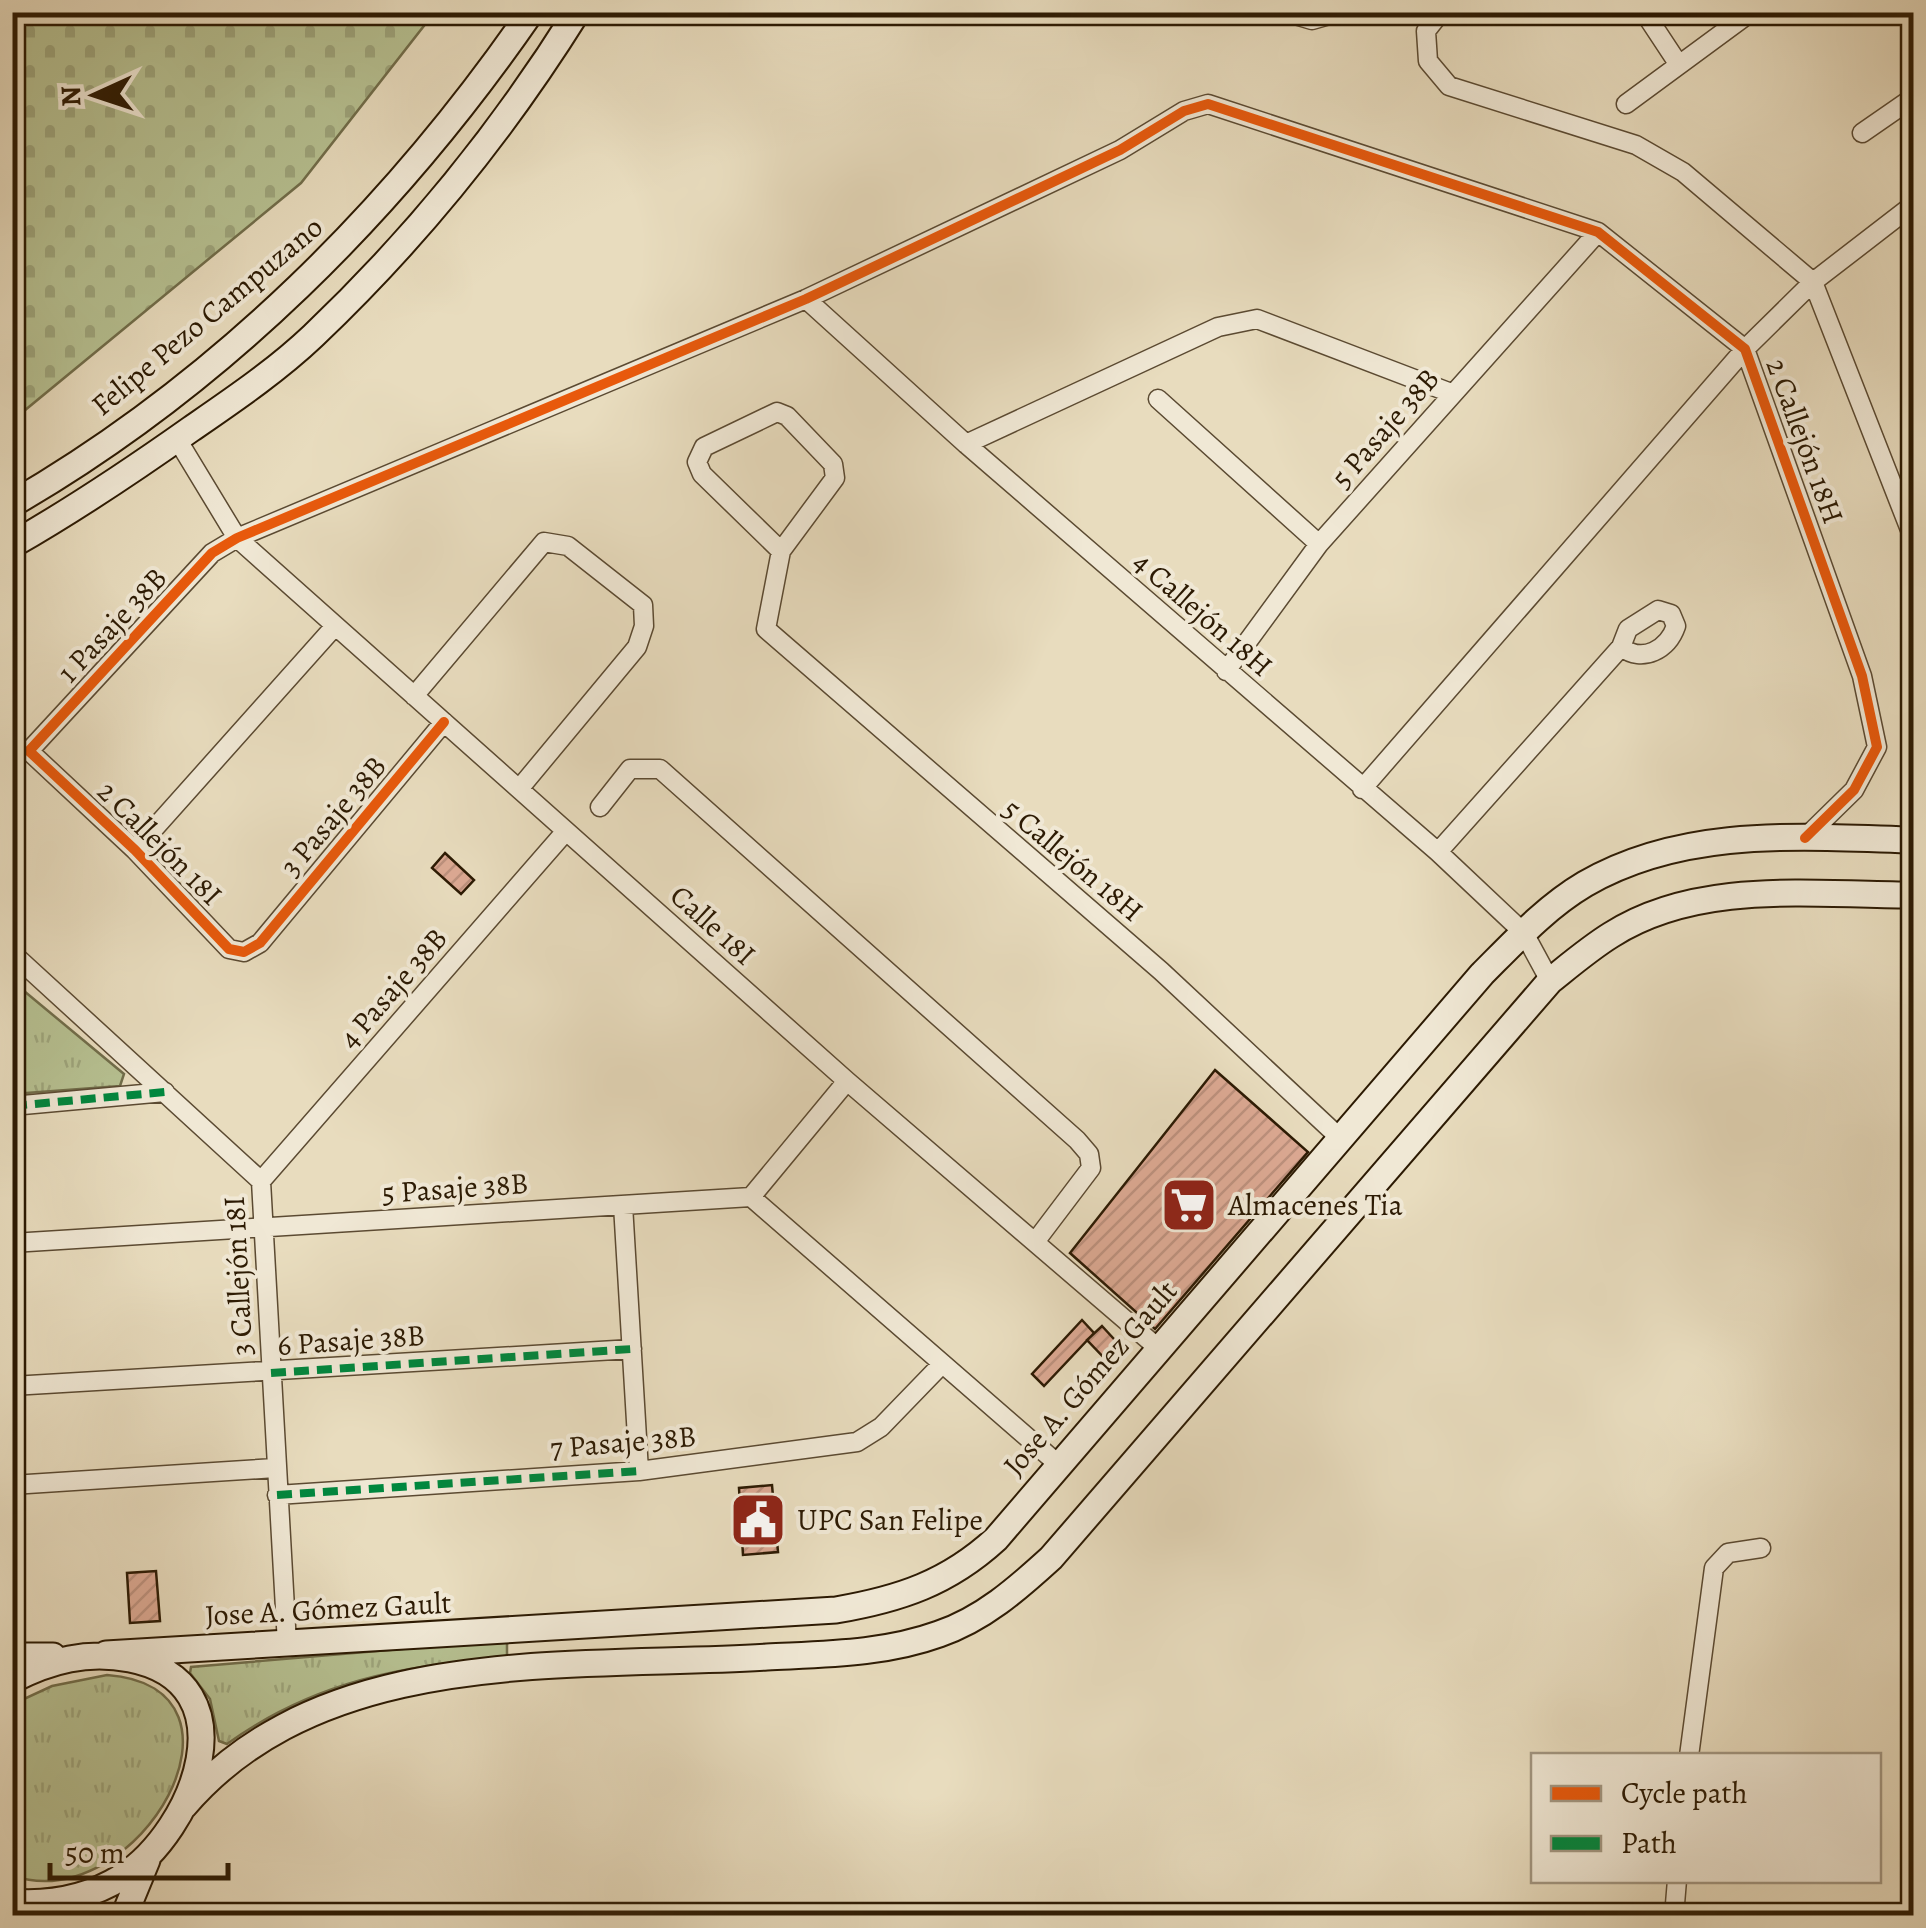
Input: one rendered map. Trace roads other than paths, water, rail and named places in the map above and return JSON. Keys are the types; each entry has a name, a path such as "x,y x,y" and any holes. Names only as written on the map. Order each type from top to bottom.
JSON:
{"main road":[{"name":"Felipe Pezo Campuzano","path":"12,504 99,448 290,297 362,228 481,85 531,12"},
{"path":"12,545 84,504 253,386 326,322 435,206 500,124 578,12"},
{"name":"Jose A. Gómez Gault","path":"73,1656 836,1610 891,1601 931,1586 966,1566 996,1538 1482,974 1524,933 1585,884 1681,847 1742,838 1914,840"},
{"path":"124,1916 150,1854 184,1806 232,1757 292,1720 358,1693 434,1679 537,1670 860,1652 929,1638 981,1615 1051,1558 1550,981 1614,933 1693,902 1746,896 1914,895"},
{"path":"106,1654 145,1662 180,1684 192,1699 200,1727 200,1760 184,1806"},
{"path":"12,1656 73,1656"},
{"path":"12,1680 73,1656"},
{"path":"12,1902 79,1897 124,1876 150,1854"}],"street":[{"path":"1285,12 1312,20 1340,12"},
{"name":"2 Callejón 18H","path":"1441,12 1426,30 1428,61 1448,86 1636,145 1684,172 1813,282 1914,540"},
{"path":"1644,12 1679,65"},
{"path":"1626,104 1751,12"},
{"path":"1862,133 1914,97"},
{"name":"2 Callejón 18H","path":"1184,110 1198,105 1218,106 1598,232 1745,349 1862,676 1877,747 1854,790 1805,838"},
{"name":"1 Pasaje 38B","path":"29,751 212,553 237,538 806,299 1120,150 1184,110"},
{"path":"1362,789 1745,349 1813,282 1914,204"},
{"name":"5 Pasaje 38B","path":"1226,671 1320,544 1598,232"},
{"name":"4 Callejón 18H","path":"806,299 966,444 1438,852 1524,933 1550,981"},
{"path":"966,444 1218,327 1257,319 1450,394"},
{"path":"1158,399 1320,544"},
{"path":"776,412 787,416 832,464 835,478 781,551 702,474 697,462 704,447 776,412"},
{"name":"Calle 18I","path":"177,439 237,538 847,1081 1158,1348"},
{"path":"414,696 544,542 568,546 643,605 644,626 637,647 518,789"},
{"name":"5 Callejón 18H","path":"781,551 766,630 1161,970 1340,1138"},
{"path":"135,850 335,626"},
{"path":"1438,852 1621,646"},
{"name":"3 Pasaje 38B","path":"260,942 444,722"},
{"name":"2 Callejón 18I","path":"29,751 135,850 229,949 244,952 260,942"},
{"path":"600,807 630,769 660,769 1077,1140 1088,1154 1091,1168 1035,1242"},
{"name":"4 Pasaje 38B","path":"261,1181 566,831"},
{"name":"3 Callejón 18I","path":"12,953 261,1181 287,1644"},
{"path":"847,1081 751,1198 1058,1464"},
{"path":"12,1106 164,1092"},
{"name":"5 Pasaje 38B","path":"12,1243 751,1198"},
{"path":"624,1205 639,1470"},
{"name":"6 Pasaje 38B","path":"12,1386 632,1350"},
{"name":"7 Pasaje 38B","path":"278,1496 639,1470 857,1442 881,1427 942,1364"},
{"path":"12,1486 275,1468"},
{"path":"1689,1753 1714,1568 1728,1553 1761,1548"},
{"path":"1674,1916 1677,1883"}],"place":[{"name":"Almacenes Tia","path":"1189,1205"},
{"name":"UPC San Felipe","path":"758,1520"}]}
